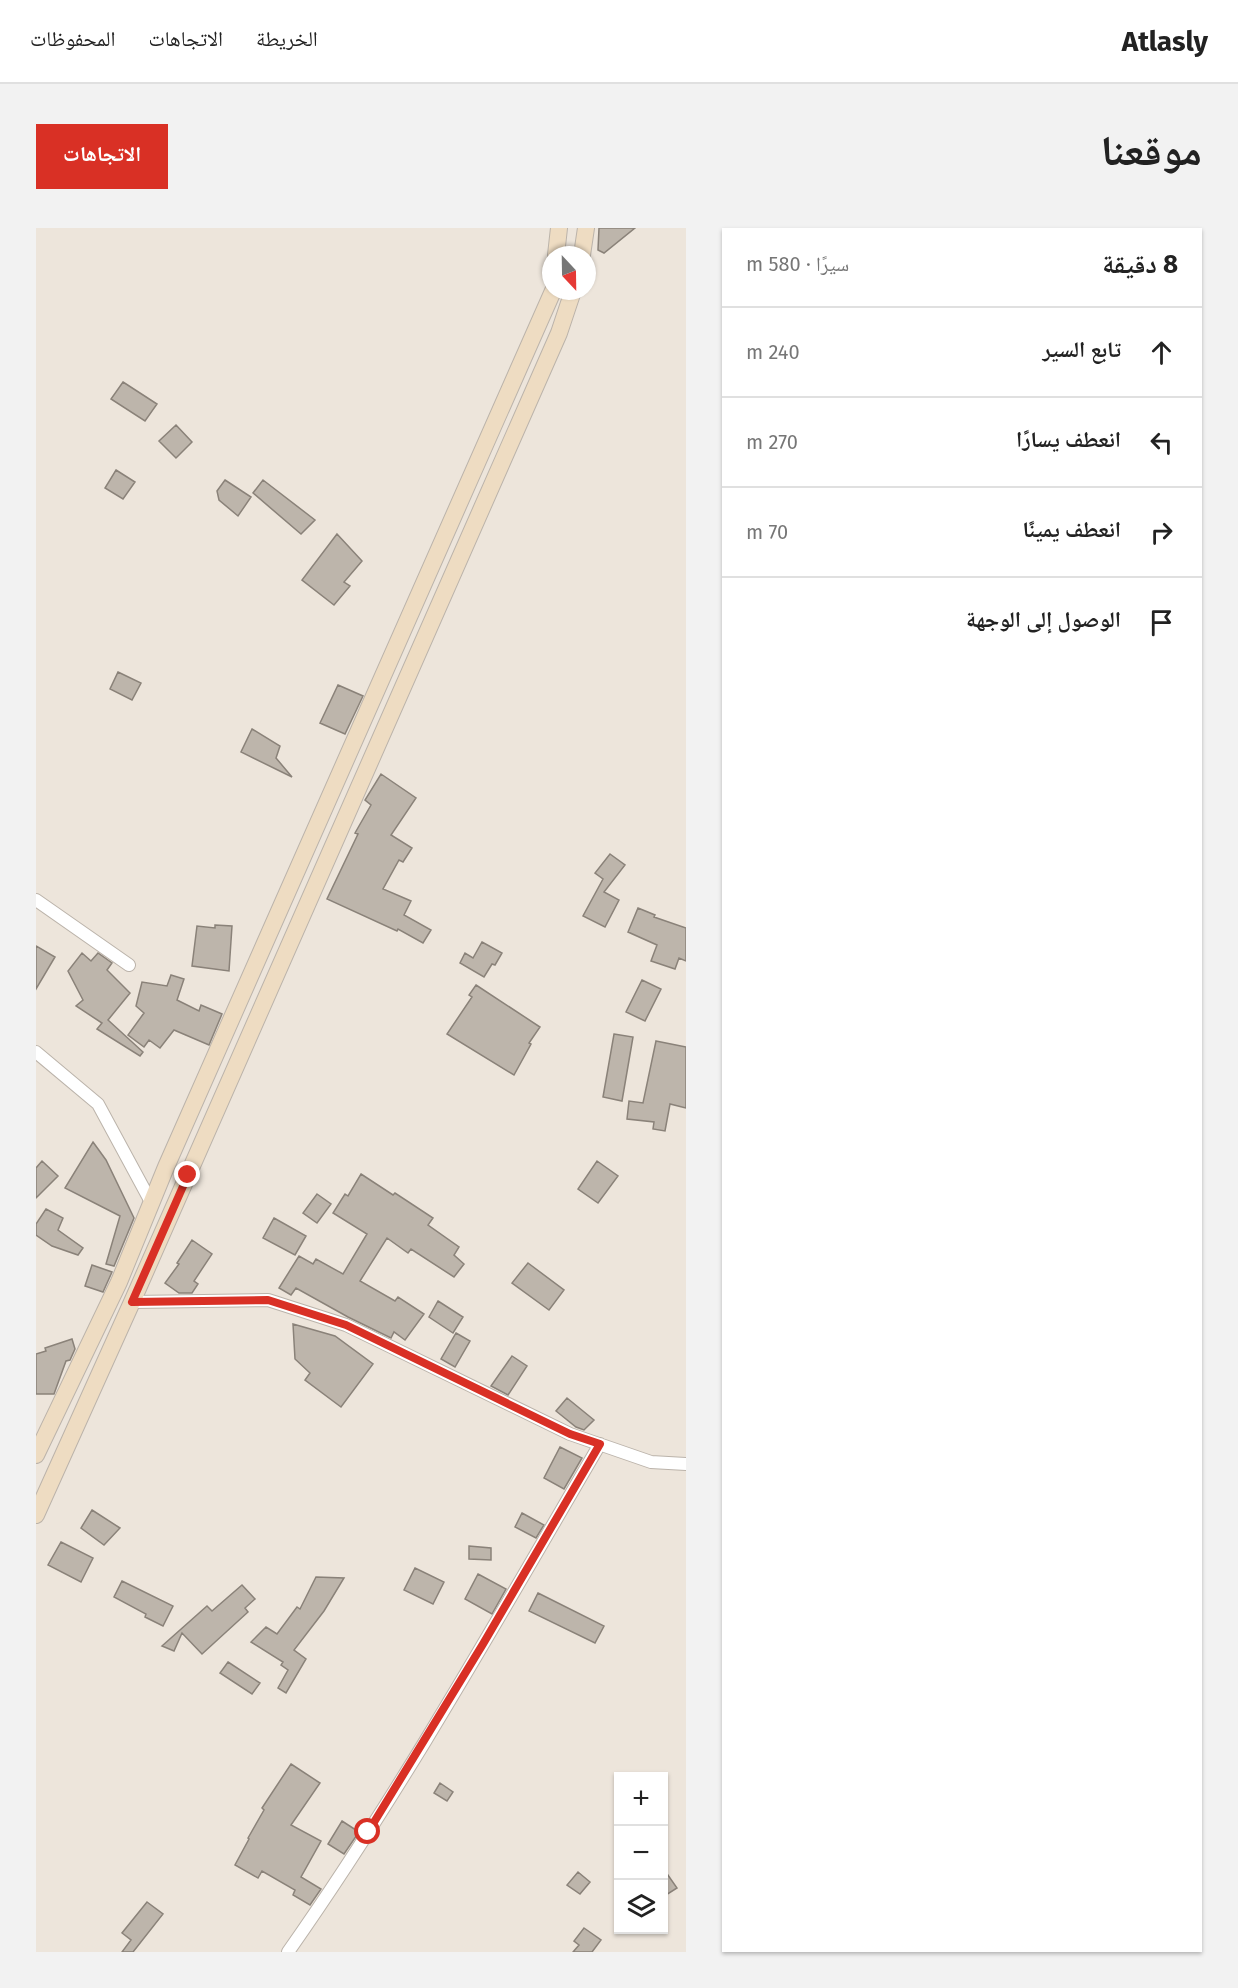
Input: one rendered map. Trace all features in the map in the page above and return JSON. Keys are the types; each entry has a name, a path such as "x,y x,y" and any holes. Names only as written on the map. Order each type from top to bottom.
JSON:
{"main road":[{"path":"557,246 559,228"},
{"path":"583,246 586,228"},
{"path":"36,1453 118,1282 166,1167 549,300"},
{"path":"36,1515 559,333 570,300"},
{"path":"166,1167 188,1175"}],"street":[{"path":"36,900 129,965"},
{"path":"36,1052 98,1104 151,1202"},
{"path":"132,1302 268,1300 346,1325 570,1434 651,1462 686,1464"},
{"path":"288,1952 368,1832 483,1644 600,1444"}],"building":[{"path":"599,228 635,228 604,253 598,250"},
{"path":"123,382 157,404 145,421 111,399"},
{"path":"176,425 192,442 176,458 159,441"},
{"path":"116,470 135,482 123,499 105,488"},
{"path":"225,480 251,497 238,516 219,500 217,491"},
{"path":"263,480 315,520 301,534 253,493"},
{"path":"337,534 362,561 344,582 350,586 334,605 302,580"},
{"path":"118,672 141,683 132,700 110,689"},
{"path":"338,685 363,696 345,734 320,723"},
{"path":"252,729 280,746 276,758 292,777 241,752"},
{"path":"381,774 416,798 391,835 412,848 403,862 399,860 383,889 411,901 404,915 431,930 423,943 398,929 397,931 327,899 358,834 355,833 371,805 365,800"},
{"path":"610,854 625,865 604,892 619,900 605,927 583,916 603,879 595,873"},
{"path":"638,908 655,915 654,917 686,928 686,961 679,958 675,969 651,961 657,945 628,932"},
{"path":"215,925 232,926 229,971 192,966 197,926 215,928"},
{"path":"482,942 502,953 484,977 460,963 465,953 473,958"},
{"path":"36,946 55,957 36,989"},
{"path":"82,953 91,961 98,953 112,963 107,970 130,993 108,1020 143,1052 140,1056 97,1029 102,1023 76,1006 83,1000 68,971"},
{"path":"171,975 184,979 177,1000 199,1011 201,1005 222,1014 209,1045 174,1030 160,1048 149,1040 144,1047 128,1035 144,1013 136,1006 142,982 167,986"},
{"path":"642,980 661,989 645,1021 626,1012"},
{"path":"476,985 540,1027 529,1043 531,1044 514,1075 447,1034 472,997 469,995"},
{"path":"614,1034 633,1037 622,1101 603,1097"},
{"path":"656,1041 686,1047 686,1108 670,1104 665,1131 653,1129 654,1122 627,1119 629,1101 643,1103"},
{"path":"93,1142 106,1160 134,1218 114,1266 106,1264 120,1216 65,1188"},
{"path":"42,1161 58,1176 36,1198 36,1168"},
{"path":"597,1161 618,1176 598,1203 578,1189"},
{"path":"361,1174 433,1218 428,1225 459,1247 454,1255 464,1264 454,1277 411,1249 408,1253 387,1238 360,1281 395,1301 398,1297 424,1314 405,1340 394,1332 391,1338 296,1288 291,1295 279,1288 299,1256 313,1264 316,1259 343,1274 367,1234 333,1213 345,1194 348,1196"},
{"path":"317,1194 331,1204 317,1223 303,1213"},
{"path":"46,1209 63,1218 58,1230 83,1248 78,1255 52,1246 36,1235 36,1224"},
{"path":"274,1218 306,1236 295,1255 263,1238"},
{"path":"192,1240 212,1254 194,1281 198,1284 192,1293 179,1293 165,1283"},
{"path":"528,1263 564,1290 549,1310 512,1283"},
{"path":"92,1265 112,1272 103,1292 85,1286"},
{"path":"438,1301 463,1317 453,1333 429,1317"},
{"path":"293,1324 335,1336 373,1364 341,1407 305,1380 310,1373 295,1359"},
{"path":"456,1333 470,1341 455,1367 441,1359"},
{"path":"72,1339 75,1349 70,1360 66,1361 54,1394 36,1394 36,1354 46,1351 45,1348"},
{"path":"512,1356 527,1366 508,1395 491,1386"},
{"path":"567,1398 594,1420 584,1430 576,1427 556,1411"},
{"path":"560,1447 582,1458 564,1489 544,1478"},
{"path":"92,1510 120,1528 104,1545 81,1528"},
{"path":"522,1513 544,1525 536,1538 515,1527"},
{"path":"61,1542 93,1558 81,1582 48,1565"},
{"path":"469,1546 491,1548 491,1560 469,1559"},
{"path":"415,1568 444,1582 433,1604 404,1590"},
{"path":"478,1574 506,1589 492,1614 465,1599"},
{"path":"316,1577 344,1578 324,1611 294,1650 306,1659 286,1693 278,1688 288,1670 281,1665 283,1662 251,1642 266,1627 277,1634 297,1607 300,1609"},
{"path":"122,1581 173,1606 163,1626 114,1597"},
{"path":"242,1585 255,1599 245,1608 248,1612 202,1654 182,1633 174,1651 162,1646 207,1606 212,1611"},
{"path":"538,1593 604,1626 595,1643 529,1611"},
{"path":"228,1662 260,1683 252,1694 220,1673"},
{"path":"291,1764 320,1783 291,1825 321,1841 301,1877 321,1889 310,1905 293,1895 295,1890 262,1871 258,1878 235,1865 264,1810 262,1808"},
{"path":"440,1783 453,1792 447,1801 434,1793"},
{"path":"342,1821 359,1832 344,1854 328,1844"},
{"path":"578,1872 590,1882 580,1894 567,1885"},
{"path":"668,1875 677,1888 668,1894"},
{"path":"147,1902 163,1914 133,1952 122,1952 131,1940 122,1933"},
{"path":"584,1928 601,1940 592,1952 573,1952 579,1945 574,1941"}],"route":[{"path":"188,1175 132,1302 268,1300 346,1325 570,1434 600,1444 483,1644 368,1832"}]}
